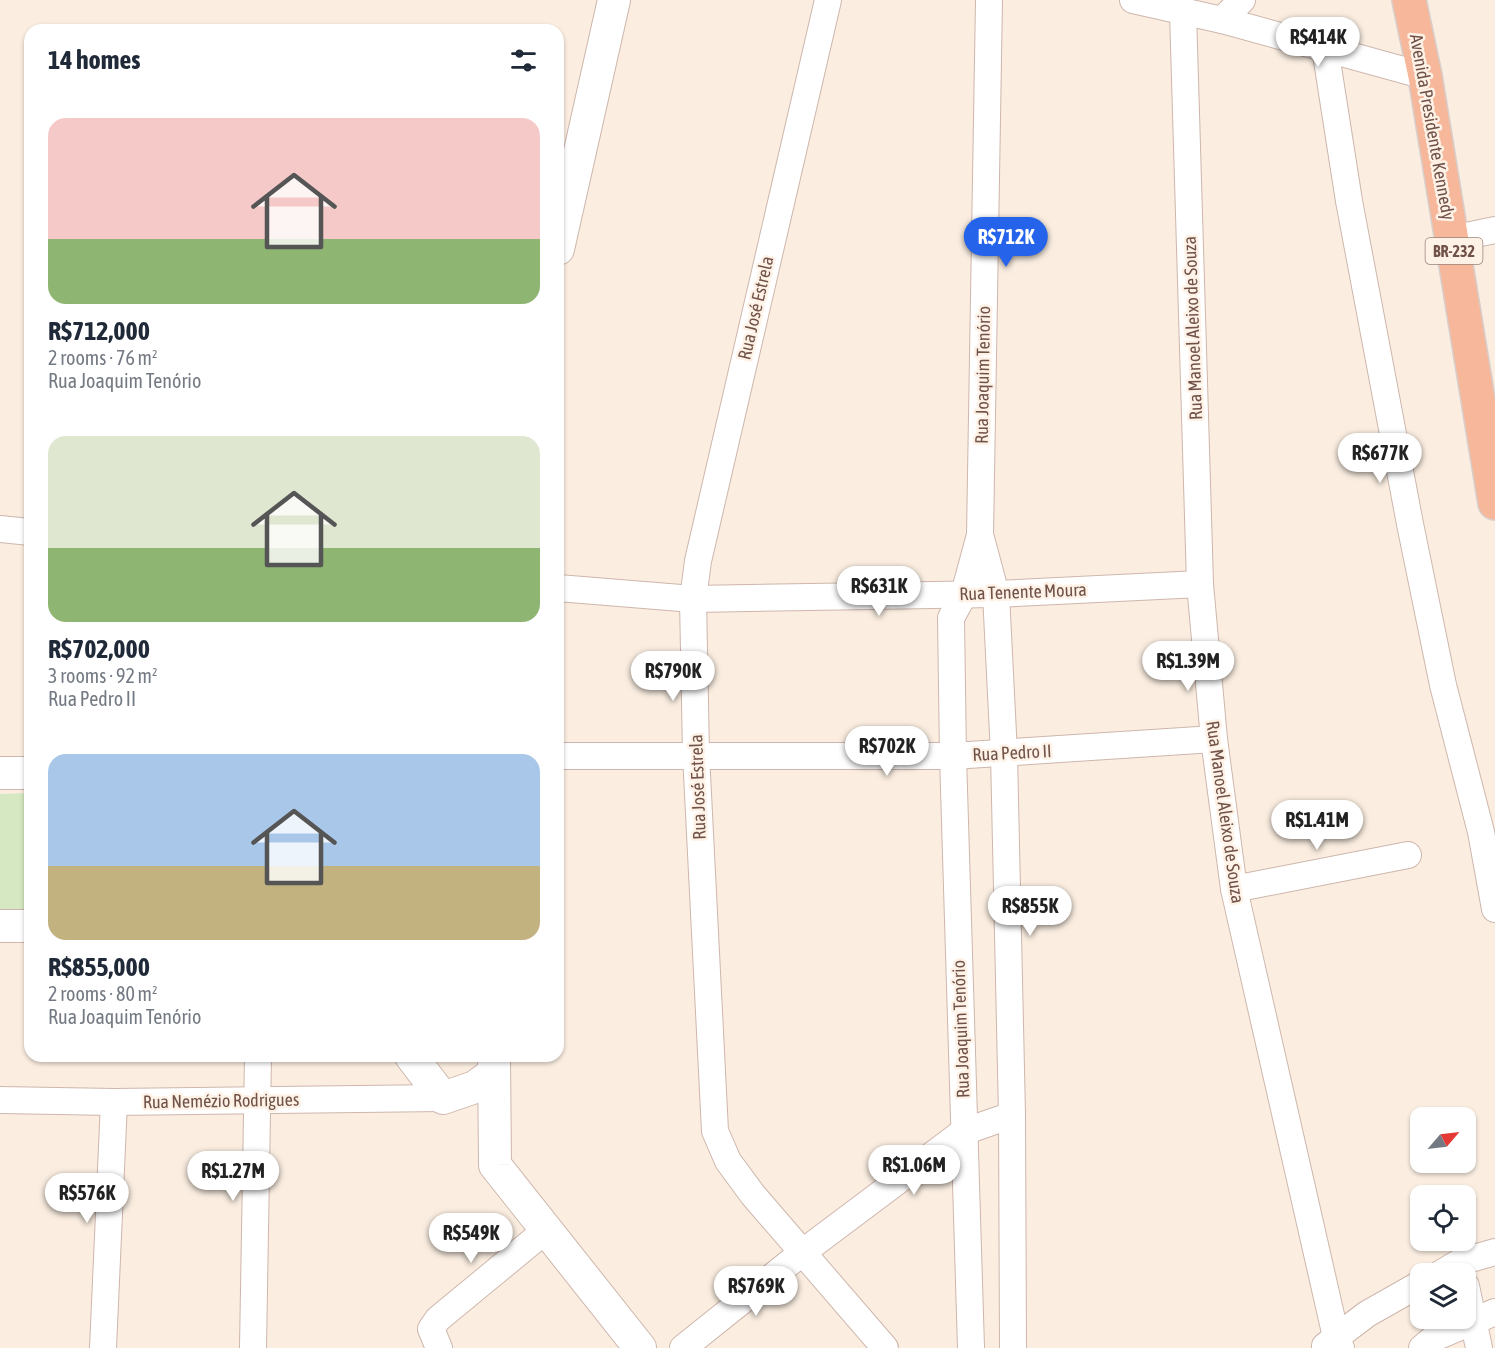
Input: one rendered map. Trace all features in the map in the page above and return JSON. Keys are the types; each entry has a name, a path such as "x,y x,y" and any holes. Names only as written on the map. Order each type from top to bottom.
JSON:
{"highway":[{"name":"Avenida Presidente Kennedy","path":"1408,0 1425,76 1495,503"}],"street":[{"path":"564,222 614,0"},
{"name":"Rua José Estrela","path":"828,0 698,561 693,599 696,754 715,1131 728,1161 753,1195 885,1348"},
{"name":"Rua Joaquim Tenório","path":"971,1348 963,1132 951,618 964,594 980,535 989,0"},
{"path":"1133,0 1222,20 1425,76"},
{"path":"1222,20 1242,0"},
{"name":"Rua Manoel Aleixo de Souza","path":"1183,12 1200,584 1214,739 1234,890 1333,1344"},
{"path":"1325,48 1349,201 1410,524 1443,685 1481,832 1495,909"},
{"path":"1452,239 1495,230"},
{"path":"0,529 24,531"},
{"name":"Rua Joaquim Tenório","path":"980,535 996,594 1004,754 1012,1115 1013,1348"},
{"name":"Rua Tenente Moura","path":"564,588 693,599 996,594 1200,584"},
{"name":"Rua Pedro II","path":"564,756 696,754 953,756 1214,739"},
{"path":"0,773 24,773"},
{"path":"1234,890 1408,855"},
{"path":"0,926 24,926"},
{"path":"253,1348 258,1062"},
{"path":"416,1062 443,1098 475,1087 494,1065"},
{"path":"494,1065 495,1165 639,1348"},
{"name":"Rua Nemézio Rodrigues","path":"0,1100 443,1098"},
{"path":"103,1348 114,1101"},
{"path":"683,1348 803,1252 963,1132 1012,1115"},
{"path":"435,1339 438,1319 546,1230"},
{"path":"1476,1263 1495,1252"},
{"path":"1333,1344 1366,1314 1410,1290"},
{"path":"1422,1348 1434,1338 1484,1316"},
{"path":"1479,1348 1484,1316"}],"green space":[{"path":"24,793 24,910 0,909 0,794"}]}
